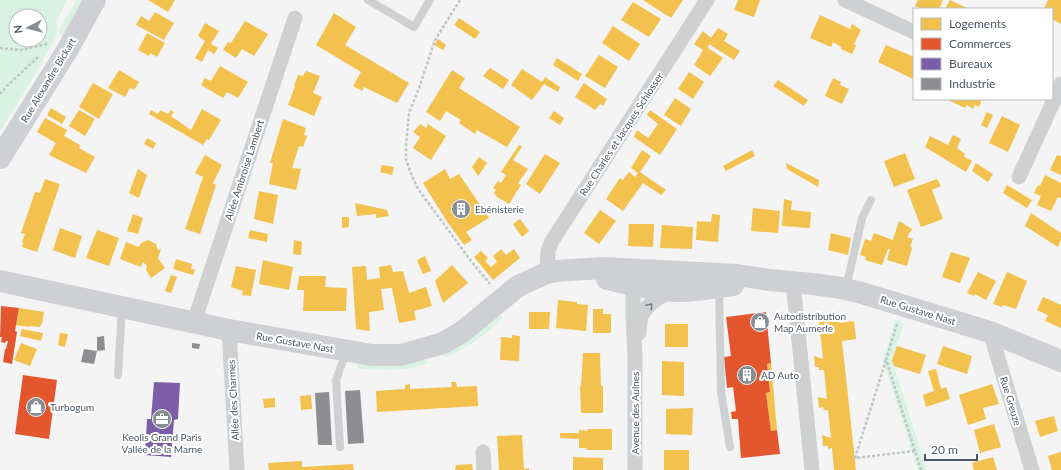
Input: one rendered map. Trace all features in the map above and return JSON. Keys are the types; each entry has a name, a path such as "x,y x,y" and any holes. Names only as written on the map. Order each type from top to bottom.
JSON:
{"street":[{"name":"Rue Alexandre Bickart","path":"0,158 68,49 95,0"},
{"name":"Rue Charles et Jacques Schlosser","path":"548,272 548,252 552,241 707,0"},
{"path":"845,0 913,32"},
{"name":"Allée Ambroise Lambert","path":"194,322 295,18"},
{"path":"1053,98 1061,84"},
{"path":"1019,177 1052,100"},
{"name":"Rue Gustave Nast","path":"5,285 122,307 230,330 372,356 401,355 443,343 468,328 518,286 548,272 603,268 737,275 846,289 990,332 1061,361"},
{"name":"Rue Gustave Nast","path":"571,270 633,285 674,291 691,291 769,280"},
{"name":"Rue Gustave Nast","path":"633,285 638,279 645,278 689,281 737,275"},
{"path":"793,282 812,470"},
{"name":"Avenue des Aulnes","path":"633,285 632,317 635,355 635,470"},
{"name":"Avenue des Aulnes","path":"635,355 641,317 653,301 674,291"},
{"name":"Allée des Charmes","path":"230,330 237,470"},
{"name":"Rue Greuze","path":"990,332 1032,470"},
{"path":"483,452 484,470"}],"lane":[{"path":"368,0 414,27 430,0"},
{"path":"846,289 862,218 871,200"},
{"path":"719,287 721,392 730,447"},
{"path":"118,375 122,307"},
{"path":"340,447 336,380 346,351"}],"path":[{"path":"460,0 435,40 409,113 406,160 418,189 491,286"},
{"path":"48,42 51,38"},
{"path":"0,48 21,50 30,48"},
{"path":"0,94 39,56"},
{"path":"898,321 855,458 915,451"},
{"path":"886,360 921,470"}],"green space":[{"path":"0,0 67,0 57,20 57,35 24,93 0,131"},
{"path":"77,0 83,0 62,40 60,28"},
{"path":"499,314 502,316 502,319 483,336 446,357 443,356 443,353"},
{"path":"895,320 904,323 892,360 927,470 918,470 883,360"},
{"path":"424,359 429,363 404,369 359,369 358,367 359,363"}],"building: Logements":[{"path":"148,0 175,0 168,12"},
{"path":"643,0 683,0 671,18"},
{"path":"738,0 760,0 754,17 734,10"},
{"path":"918,0 943,0 939,8 920,8 915,6"},
{"path":"950,0 967,8 946,8"},
{"path":"1048,0 1061,0 1061,24 1053,20 1053,8 1044,8"},
{"path":"633,2 661,19 649,37 621,20"},
{"path":"155,12 174,23 164,40 136,25 141,16 149,21"},
{"path":"334,13 356,27 345,45 409,83 397,103 364,87 362,91 353,86 361,72 316,45"},
{"path":"820,15 850,29 852,24 861,30 854,44 856,46 852,54 841,49 841,47 833,42 831,47 810,38"},
{"path":"459,18 480,32 475,39 454,25"},
{"path":"245,21 268,34 254,56 242,49 236,58 223,50 228,42 231,43"},
{"path":"205,23 219,31 211,44 218,48 214,54 208,50 202,62 195,58 205,41 198,36"},
{"path":"613,26 640,44 629,61 602,43"},
{"path":"718,28 728,34 724,41 740,51 734,60 709,44 708,48 723,58 710,76 694,65 703,50 694,44 703,31 711,38"},
{"path":"147,33 165,43 157,57 150,53 149,56 138,50"},
{"path":"438,39 446,45 443,50 434,45"},
{"path":"886,45 913,57 913,79 878,62"},
{"path":"599,55 618,67 605,88 585,76"},
{"path":"557,58 582,74 578,81 553,65"},
{"path":"220,66 248,82 238,98 227,92 223,98 201,85 205,78 211,81"},
{"path":"490,68 509,80 503,89 483,76"},
{"path":"522,69 542,82 545,77 560,87 558,92 544,84 532,100 511,85"},
{"path":"119,70 139,82 134,90 130,88 125,97 108,88"},
{"path":"452,70 465,78 459,88 520,127 507,147 477,130 475,134 459,123 461,120 446,111 440,121 426,112"},
{"path":"306,71 320,76 313,93 322,97 314,116 288,105 298,75 303,76"},
{"path":"689,72 704,82 693,99 678,89"},
{"path":"833,78 841,82 840,85 849,89 842,104 825,96"},
{"path":"778,80 808,100 804,106 773,86"},
{"path":"93,83 113,94 99,119 79,107"},
{"path":"584,83 607,99 603,106 600,104 595,110 575,97"},
{"path":"675,98 691,109 681,126 664,115"},
{"path":"948,100 982,100 979,107 975,105 973,109 967,105 965,108"},
{"path":"51,108 66,117 62,124 47,115"},
{"path":"202,109 221,120 209,140 207,139 203,145 149,114 151,110 158,114 160,110 168,114 171,110 174,112 171,116 191,130"},
{"path":"79,110 95,119 85,136 69,126"},
{"path":"650,110 677,129 660,155 634,137 637,130 648,138 658,124 647,115"},
{"path":"554,111 564,118 560,125 549,118"},
{"path":"987,112 993,115 987,128 981,125"},
{"path":"1002,116 1020,125 1008,152 989,143"},
{"path":"45,118 67,130 64,136 80,145 79,148 95,157 86,173 49,155 56,143 37,132"},
{"path":"283,119 306,128 304,135 307,136 303,147 299,146 292,168 301,169 296,190 269,184 273,163 270,163"},
{"path":"420,124 426,128 428,124 446,136 431,160 413,148 420,137 413,132"},
{"path":"953,135 961,139 957,148 965,154 964,157 972,161 966,172 925,147 930,136 948,145"},
{"path":"147,138 156,143 153,149 144,144"},
{"path":"519,145 522,147 513,160 528,169 518,183 521,185 509,204 497,197 494,193 496,190 493,188 498,181 501,183 506,175 501,172"},
{"path":"642,150 651,156 640,172 666,190 661,195 643,183 623,211 606,199 620,178 623,180 629,172 635,177 638,173 631,168"},
{"path":"752,150 755,156 726,171 723,166"},
{"path":"905,153 915,179 894,187 884,161"},
{"path":"545,154 560,163 540,194 526,184"},
{"path":"205,155 222,165 213,183 216,185 200,234 185,229 203,177 195,173"},
{"path":"1057,155 1061,156 1061,175 1050,170"},
{"path":"479,157 487,163 478,176 472,167"},
{"path":"786,163 819,180 818,187 787,169"},
{"path":"976,163 993,174 988,182 972,171"},
{"path":"382,165 394,167 392,175 380,172"},
{"path":"138,169 147,175 139,198 129,193"},
{"name":"Ebénisterie","path":"445,169 450,179 459,174 489,218 466,232 472,240 464,245 446,220 423,183"},
{"path":"1045,175 1061,183 1061,198 1058,197 1051,211 1037,205 1041,196 1034,193 1038,185 1040,186"},
{"path":"45,179 60,184 37,252 22,247 25,234 21,233 35,192 40,193"},
{"path":"937,179 941,186 932,190 943,219 921,227 907,190"},
{"path":"1007,185 1032,200 1027,208 1003,193"},
{"path":"259,191 278,195 273,224 254,219"},
{"path":"784,199 792,201 791,210 811,212 810,228 782,226"},
{"path":"355,203 387,210 389,216 376,218 376,214 357,216"},
{"path":"753,208 780,211 778,233 751,231"},
{"path":"600,210 616,221 599,244 584,233"},
{"path":"1031,213 1061,233 1061,240 1058,247 1025,226"},
{"path":"133,214 143,218 138,234 127,231"},
{"path":"712,214 720,215 718,242 696,240 697,221 711,222"},
{"path":"342,217 349,217 349,227 342,228"},
{"path":"520,219 529,231 522,237 513,224"},
{"path":"899,221 912,229 907,237 913,239 910,246 912,248 907,266 887,260 890,249 888,249 882,265 865,260 866,257 860,255 865,239 871,241 874,233 893,240"},
{"path":"629,224 654,224 653,247 628,246"},
{"path":"662,225 693,227 692,249 660,248"},
{"path":"60,228 82,236 75,258 53,250"},
{"path":"97,230 119,238 109,266 86,258"},
{"path":"250,230 268,234 267,242 248,238"},
{"path":"831,233 851,238 848,255 828,250"},
{"path":"148,240 156,244 158,250 161,249 158,258 165,268 151,278 146,270 147,266 143,262 141,267 120,259 126,242 139,247 141,243"},
{"path":"294,240 302,242 301,255 293,254"},
{"path":"501,249 506,255 514,249 520,258 493,280 474,257 481,251 488,258 485,261 491,267 497,262 493,256"},
{"path":"951,252 970,258 960,283 942,277"},
{"path":"425,256 431,271 423,274 417,260"},
{"path":"176,259 192,264 191,269 195,270 193,275 173,269"},
{"path":"263,260 293,267 289,290 259,284"},
{"path":"391,265 393,272 403,271 409,293 426,287 432,306 414,311 416,320 399,323 392,288 381,289 384,310 369,312 370,331 356,329 352,267 366,266 367,280 380,278 379,267"},
{"path":"452,265 468,283 443,303 435,281"},
{"path":"236,266 256,270 251,296 242,295 243,291 231,287"},
{"path":"978,272 996,281 986,300 975,294 974,296 967,293"},
{"path":"1007,272 1027,281 1016,309 993,304"},
{"path":"171,275 177,277 171,293 165,291"},
{"path":"299,276 326,276 325,287 347,288 346,311 303,311 304,290 297,290"},
{"path":"1043,297 1061,305 1061,328 1045,321 1048,315 1037,310"},
{"path":"558,300 588,305 586,331 556,328"},
{"path":"19,308 44,312 40,327 16,325"},
{"path":"593,309 603,309 603,314 611,314 611,333 593,333"},
{"path":"529,312 550,312 549,329 529,329"},
{"path":"838,318 839,323 854,321 856,339 842,341 856,470 834,470 832,448 828,449 828,446 823,446 822,435 831,438 828,410 824,410 823,407 819,408 818,397 827,399 824,370 819,370 819,367 815,367 814,356 823,359 819,321"},
{"path":"665,324 688,324 688,347 665,347"},
{"path":"22,329 43,333 41,341 20,336"},
{"path":"60,333 68,334 65,347 58,345"},
{"path":"512,335 520,336 519,361 500,360 501,337 512,338"},
{"path":"21,343 37,349 30,366 14,360"},
{"path":"897,346 926,355 920,374 894,366 892,360"},
{"path":"943,346 972,356 967,374 937,364"},
{"path":"583,353 600,353 601,386 603,386 603,413 581,413 580,386"},
{"path":"662,361 684,362 684,396 662,395"},
{"path":"771,363 777,430 771,431 766,393 770,392 767,364"},
{"path":"936,369 941,389 946,387 950,399 926,407 923,395 934,391 928,371"},
{"path":"451,382 456,382 457,387 477,386 478,406 377,412 376,391 405,389 405,385 410,384 410,389 452,387"},
{"path":"992,384 999,404 983,408 986,419 968,425 959,395"},
{"path":"311,395 312,409 301,410 300,396"},
{"path":"275,398 275,407 264,408 263,399"},
{"path":"693,408 692,435 666,434 666,409"},
{"path":"1054,416 1058,431 1040,437 1035,421"},
{"path":"994,424 1001,447 980,453 974,430"},
{"path":"587,429 612,429 612,450 587,450 586,448 579,448 579,439 560,438 560,433 579,433 579,430 588,431"},
{"path":"522,435 524,469 529,468 529,470 499,470 497,436"},
{"path":"664,450 689,450 689,470 664,470"},
{"path":"1061,452 1061,470 1052,470 1048,456"},
{"path":"573,457 603,458 603,470 573,470"},
{"path":"993,457 997,470 974,470 972,463"},
{"path":"302,461 302,467 353,464 354,470 269,470 268,463"},
{"path":"472,464 473,470 455,470 456,465"}],"building: Commerces":[{"path":"1,306 19,308 12,364 3,362 8,341 5,343 1,342 2,337 0,337"},
{"name":"AD Auto","path":"766,312 771,363 767,364 770,392 766,393 771,431 777,430 780,454 741,458 738,419 732,419 731,412 736,411 733,387 727,388 724,357 731,356 726,317"},
{"name":"Turbogum","path":"23,375 57,380 49,439 15,434"}],"building: Bureaux":[{"name":"Keolis Grand Paris Vallée de la Marne","path":"154,382 180,383 178,419 174,420 171,457 145,455 147,419 151,419"}],"building: Industrie":[{"path":"104,336 105,350 97,351 97,337"},
{"path":"192,343 200,344 199,349 192,348"},
{"path":"84,349 97,351 94,364 81,362"},
{"path":"360,390 364,443 348,444 345,391"},
{"path":"329,392 332,445 318,445 315,393"}],"place":[{"name":"Ebénisterie","path":"461,209"},
{"name":"Autodistribution Map Aumerle","path":"760,322"},
{"name":"AD Auto","path":"747,375"},
{"name":"Turbogum","path":"36,407"},
{"name":"Keolis Grand Paris Vallée de la Marne","path":"162,419"}]}
